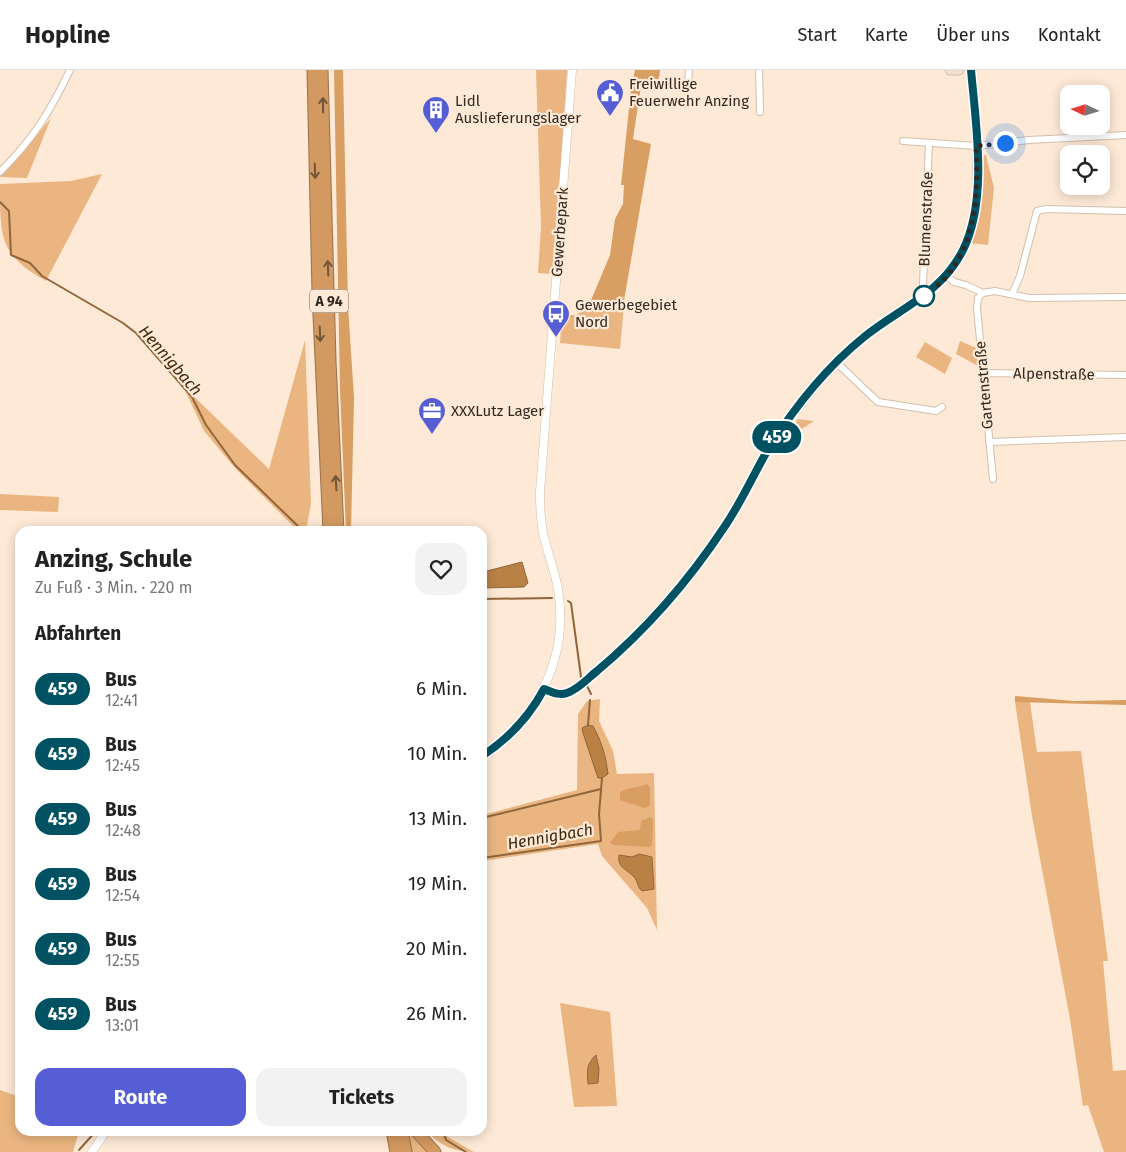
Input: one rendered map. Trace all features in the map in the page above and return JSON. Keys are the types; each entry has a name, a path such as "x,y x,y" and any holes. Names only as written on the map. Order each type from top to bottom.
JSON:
{"highway":[{"name":"A 94","path":"313,70 318,293 329,526"},
{"name":"A 94","path":"322,70 330,361 338,526"},
{"path":"391,1152 394,1136"},
{"path":"395,1136 396,1152"},
{"path":"397,1136 406,1152"},
{"path":"421,1136 435,1152"}],"main road":[{"path":"950,70 959,70"}],"street":[{"path":"0,172 26,146 52,108 70,70"},
{"name":"Gewerbepark","path":"487,752 504,740 518,726 544,689 557,652 561,623 557,586 541,524 540,492 572,70"},
{"path":"688,84 689,70"},
{"path":"759,70 760,112"},
{"path":"544,689 561,694 574,690 619,652 654,616 714,543 737,508 774,442 804,400 836,362 864,337 926,294 947,276 962,253 973,222 977,183 971,70"},
{"path":"903,141 976,146 1029,140 1126,135"},
{"name":"Blumenstraße","path":"926,294 923,284 929,144"},
{"path":"1012,294 1020,276 1037,211 1046,209 1126,211"},
{"path":"947,276 954,282 983,293 995,291 1034,299 1126,297"},
{"name":"Gartenstraße","path":"983,293 977,303 993,479"},
{"path":"836,362 873,399 881,404 936,411 942,407"},
{"name":"Alpenstraße","path":"982,373 1126,375"},
{"path":"989,442 1126,437"},
{"path":"92,1152 103,1136"}],"shaded area":[{"path":"334,70 343,70 348,306 354,398 351,526 346,526 340,390"},
{"path":"536,70 567,70 554,271 552,274 538,273 541,227"},
{"path":"635,70 660,70 658,86 641,86 633,139 651,144 625,295 620,300 608,301 604,308 582,311 589,305 610,255 615,219 623,204 624,185 621,185 631,90"},
{"path":"51,118 27,178 0,177"},
{"path":"980,155 986,155 994,188 988,245 970,243 980,204"},
{"path":"102,174 46,281 19,263 11,253 2,232 0,184 71,181"},
{"path":"625,295 620,349 560,343 562,315 576,315 582,311 604,308 608,301 620,300"},
{"path":"305,340 311,503 307,526 293,526 235,468 204,431 183,386 269,469"},
{"path":"960,341 976,348 978,366 956,354"},
{"path":"925,342 952,358 945,374 916,357"},
{"path":"798,419 814,421 791,436 791,429"},
{"path":"0,494 59,497 58,512 0,510"},
{"path":"522,562 528,583 524,587 487,588 487,571"},
{"path":"1015,696 1074,701 1126,700 1126,705 1015,702"},
{"path":"600,699 599,721 613,751 617,774 654,773 657,930 647,908 602,856 598,844 487,860 487,814 577,790 578,714 587,701"},
{"path":"1015,702 1030,702 1037,752 1081,751 1108,961 1103,961 1113,1071 1126,1070 1126,1152 1104,1152 1088,1105 1083,1106 1070,1019 1032,816"},
{"path":"588,725 593,726 605,756 608,774 602,778 598,778 583,733 582,728"},
{"path":"647,784 650,787 650,806 644,808 620,800 620,792"},
{"path":"650,817 653,819 652,845 649,847 610,843 618,832 640,830 641,821"},
{"path":"639,854 652,857 654,889 642,891 631,874 619,863 619,855 632,857"},
{"path":"560,1003 610,1012 617,1106 574,1107","holes":["596,1055 599,1069 587,1070 589,1061"]},
{"path":"596,1055 599,1069 598,1083 588,1084 588,1068 590,1061"},
{"path":"0,1090 15,1095 15,1136 78,1136 73,1152 0,1152"},
{"path":"408,1136 414,1136 426,1152 410,1152"},
{"path":"432,1136 446,1136 474,1152 460,1151 437,1141"}],"waterway":[{"name":"Hennigbach","path":"0,202 9,211 11,255 30,263 42,276 123,323 136,333 192,397 206,425 235,465 298,526"},
{"name":"Hennigbach","path":"487,599 552,598"},
{"name":"Hennigbach","path":"568,601 571,603 581,677"},
{"name":"Hennigbach","path":"587,686 591,694"},
{"name":"Hennigbach","path":"588,725 590,700"},
{"name":"Hennigbach","path":"487,857 601,841 599,814 602,778"},
{"name":"Hennigbach","path":"487,817 601,789"},
{"path":"79,1150 92,1136"},
{"name":"Hennigbach","path":"445,1136 446,1140 466,1152"}],"bus line":[{"name":"459","path":"487,753 504,740 522,721 544,689 556,694 566,694 574,690 619,652 654,616 714,543 737,508 769,449 787,422 836,362 856,343 889,318 933,290 947,276 962,253 975,212 977,162 971,70"}],"place":[{"name":"Freiwillige Feuerwehr Anzing","path":"610,117"},
{"name":"Lidl Auslieferungslager","path":"436,134"},
{"name":"Gewerbegebiet Nord","path":"556,338"},
{"name":"XXXLutz Lager","path":"432,435"}],"route":[{"path":"924,296 947,276 962,253 970,232 976,199 976,146 1005,143"}]}
